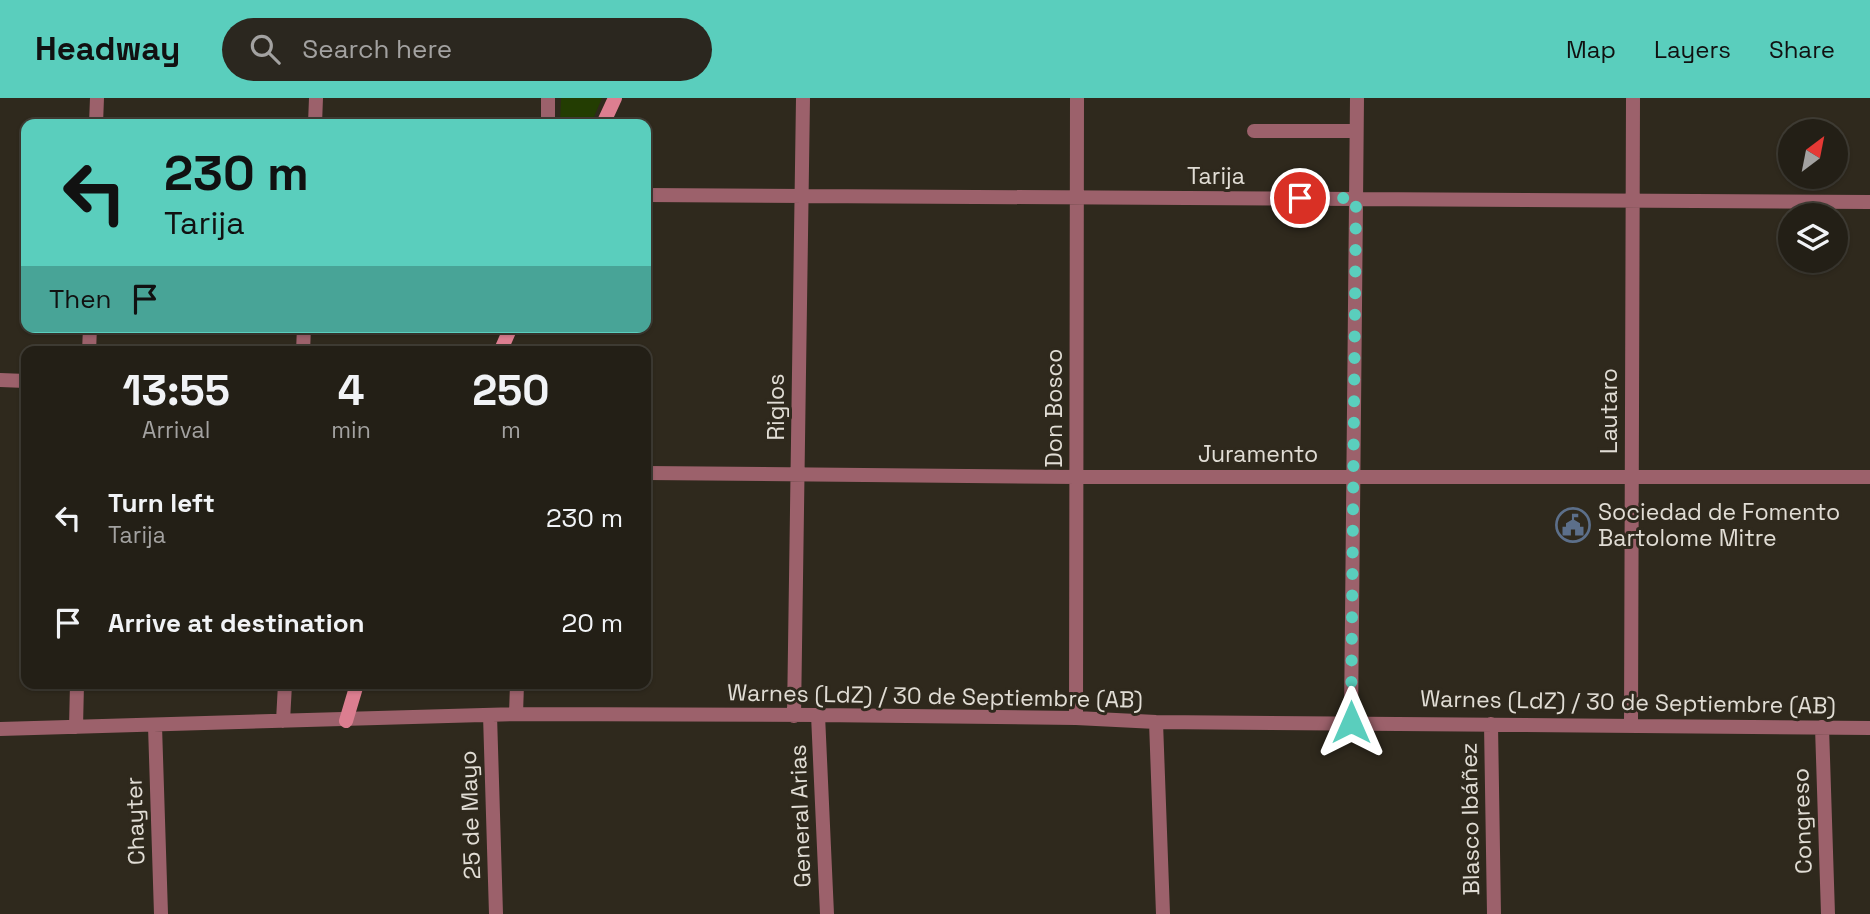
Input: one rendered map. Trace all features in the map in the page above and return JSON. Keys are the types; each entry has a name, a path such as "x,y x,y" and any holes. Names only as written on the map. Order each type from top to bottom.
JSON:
{"street":[{"path":"96,119 97,98"},
{"path":"315,119 316,98"},
{"path":"548,98 548,119"},
{"path":"605,119 615,98"},
{"name":"Riglos","path":"794,716 803,98"},
{"name":"Don Bosco","path":"1076,719 1077,98"},
{"path":"1351,722 1357,98"},
{"name":"Lautaro","path":"1631,725 1633,98"},
{"path":"1254,131 1356,131"},
{"name":"Tarija","path":"651,195 1870,202"},
{"path":"0,380 21,381"},
{"name":"Juramento","path":"651,473 1076,477 1870,477"},
{"path":"76,727 77,689"},
{"path":"283,720 285,689"},
{"path":"346,721 356,689"},
{"path":"516,714 517,689"},
{"name":"Warnes (LdZ) / 30 de Septiembre (AB)","path":"0,729 516,714 818,715 1156,722 1870,728"},
{"name":"25 de Mayo","path":"490,715 496,914"},
{"name":"General Arias","path":"818,715 827,914"},
{"path":"1156,722 1163,914"},
{"name":"Blasco Ibáñez","path":"1491,724 1494,914"},
{"name":"Chayter","path":"155,726 161,914"},
{"name":"Congreso","path":"1822,727 1828,914"}],"green space":[{"path":"561,98 602,98 593,119 560,119"}],"place":[{"name":"Sociedad de Fomento Bartolome Mitre","path":"1573,525"}],"route":[{"path":"1300,198 1356,198 1351,722"}]}
